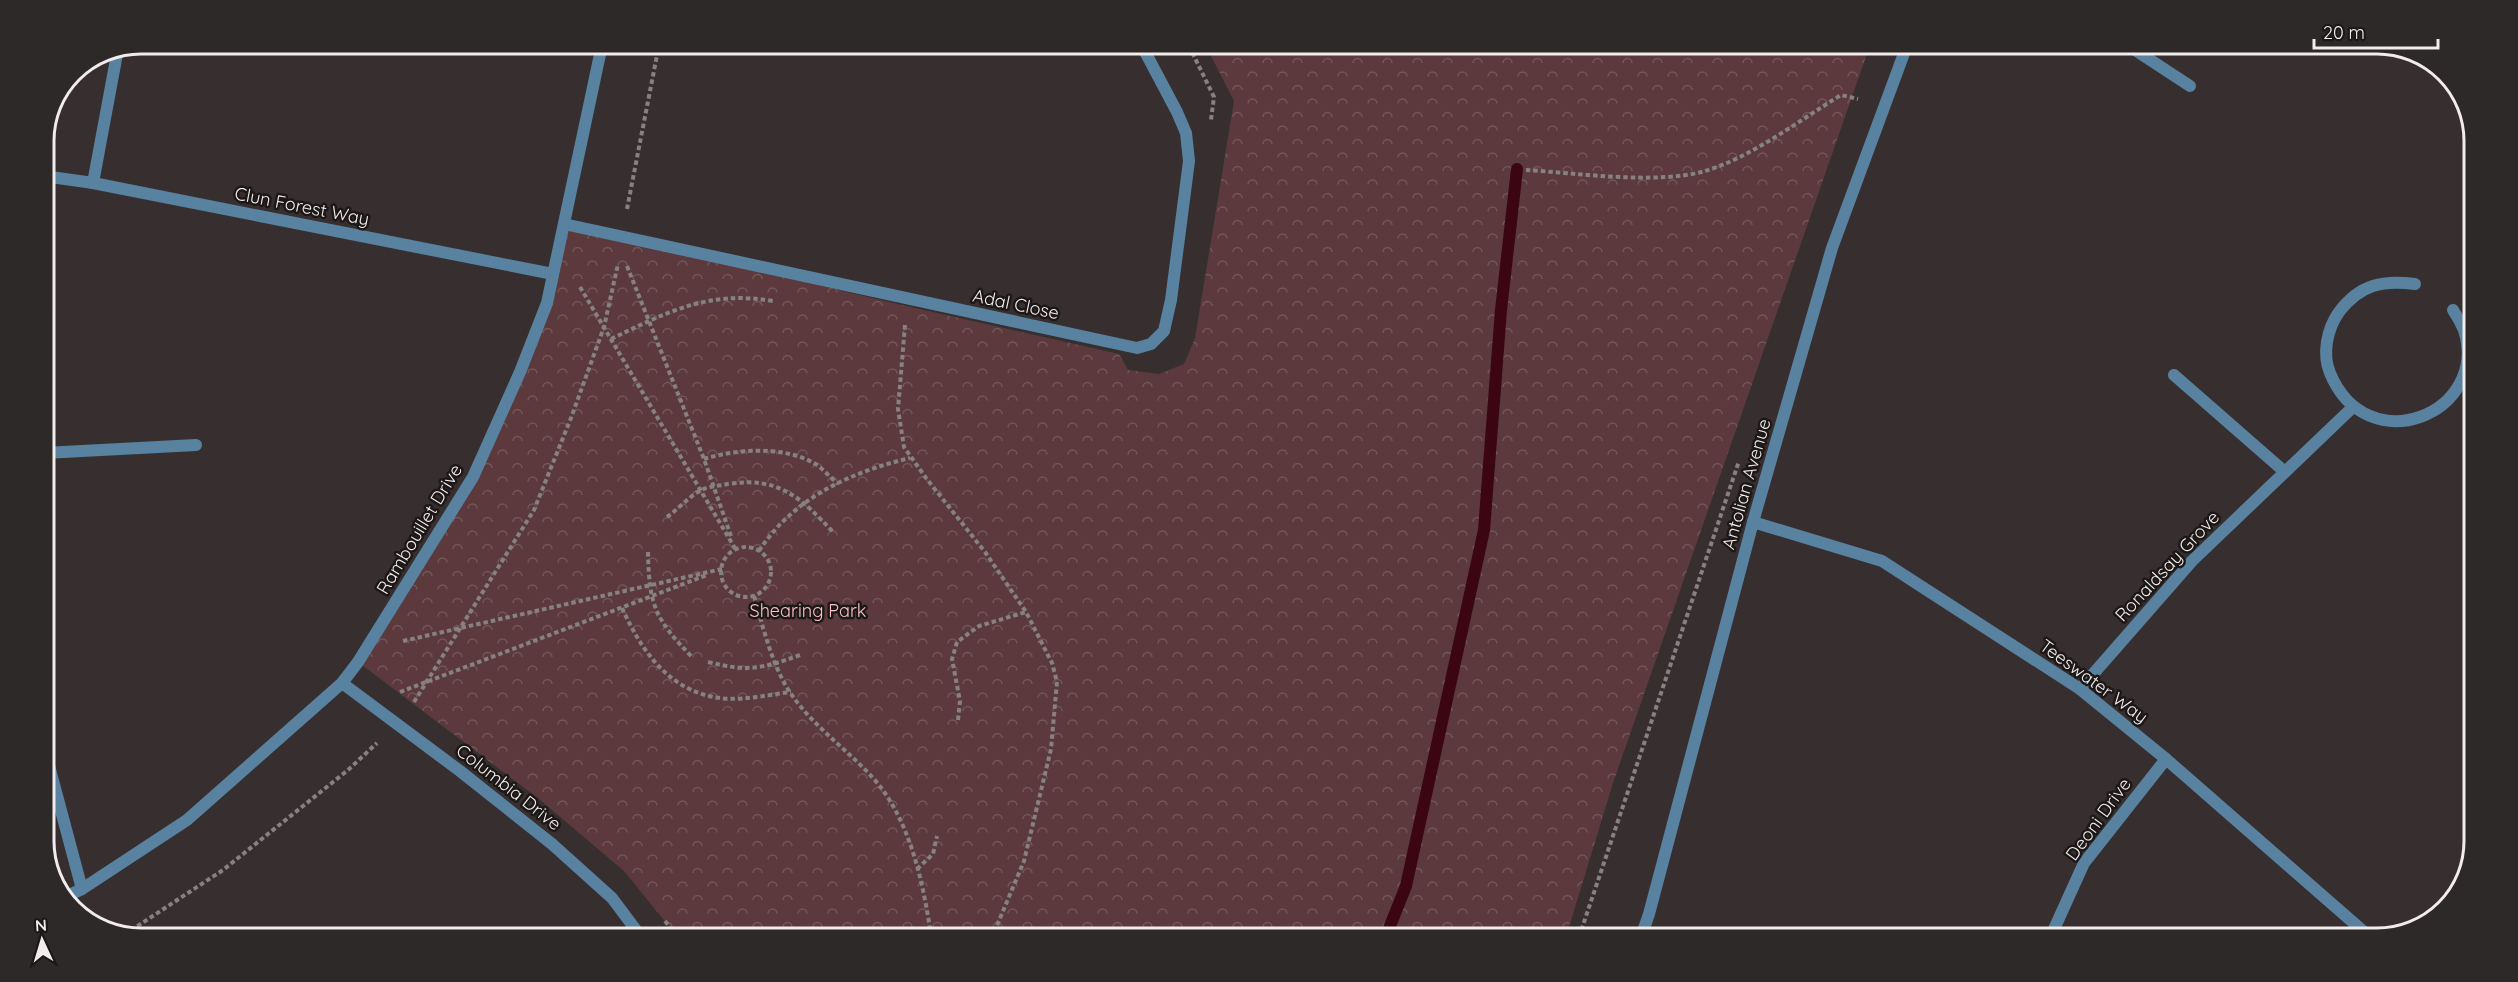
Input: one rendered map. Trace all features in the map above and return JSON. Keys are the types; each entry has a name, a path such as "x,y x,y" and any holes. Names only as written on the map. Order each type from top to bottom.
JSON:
{"street":[{"name":"Rambouillet Drive","path":"72,894 187,820 342,682 365,650 473,477 520,372 547,303 600,54"},
{"name":"Adal Close","path":"564,224 1137,348 1150,344 1164,331 1171,300 1189,161 1186,133 1178,112 1146,54"},
{"name":"Antolian Avenue","path":"1644,928 1753,522 1832,248 1904,54"},
{"path":"2141,54 2190,86"},
{"path":"93,183 116,58"},
{"name":"Clun Forest Way","path":"54,177 93,183 553,274"},
{"path":"2415,284 2391,281 2368,287 2348,300 2333,320 2326,343 2327,367 2336,389 2353,407 2372,418 2394,423 2416,420 2437,410 2453,394 2464,368"},
{"path":"2453,310 2464,330"},
{"path":"2174,375 2285,472"},
{"name":"Ronaldsay Grove","path":"2080,689 2192,561 2353,407"},
{"path":"54,452 196,445"},
{"name":"Teeswater Way","path":"1753,522 1882,561 2080,689 2166,759 2358,928"},
{"name":"Columbia Drive","path":"342,682 552,844 612,898 634,928"},
{"name":"Deoni Drive","path":"2055,928 2084,863 2166,759"},
{"path":"54,784 82,889"}],"path":[{"path":"1193,54 1214,97 1210,132"},
{"path":"1526,170 1664,178 1704,171 1734,160 1841,95 1866,101"},
{"path":"613,235 704,459 736,550"},
{"path":"558,251 736,550"},
{"path":"610,339 699,301 754,297 774,301"},
{"path":"905,318 898,409 904,447 910,458 985,552 1026,612 1052,663 1058,682 1051,750 1024,861 996,928"},
{"path":"704,459 728,452 753,450 787,454 816,464 838,484"},
{"path":"759,551 773,529 806,502 873,467 910,458"},
{"path":"668,517 701,490 744,482 771,485 806,502 833,532"},
{"path":"752,547 770,562 771,578 762,592 746,597 730,592 722,577 722,569 724,561 736,550 752,547"},
{"path":"648,552 651,596 663,626 692,657"},
{"path":"365,650 722,569"},
{"path":"397,693 722,569"},
{"path":"754,596 769,648 791,692 809,719 875,780 900,818 917,869 929,928"},
{"path":"622,608 636,639 656,665 679,684 709,696 743,698 791,692"},
{"path":"958,720 960,701 952,659 957,642 979,626 1026,612"},
{"path":"708,662 732,668 752,669 800,655"},
{"path":"917,869 933,854 937,836"}],"green space":[{"name":"Shearing Park","path":"1210,54 1867,54 1613,783 1569,928 670,928 624,871 539,799 358,662 473,476 547,303 564,224 906,306 1119,354 1128,370 1159,374 1184,364 1195,338 1234,101"}],"waterway":[{"path":"1389,928 1406,886 1484,530 1501,310 1517,169"}]}
